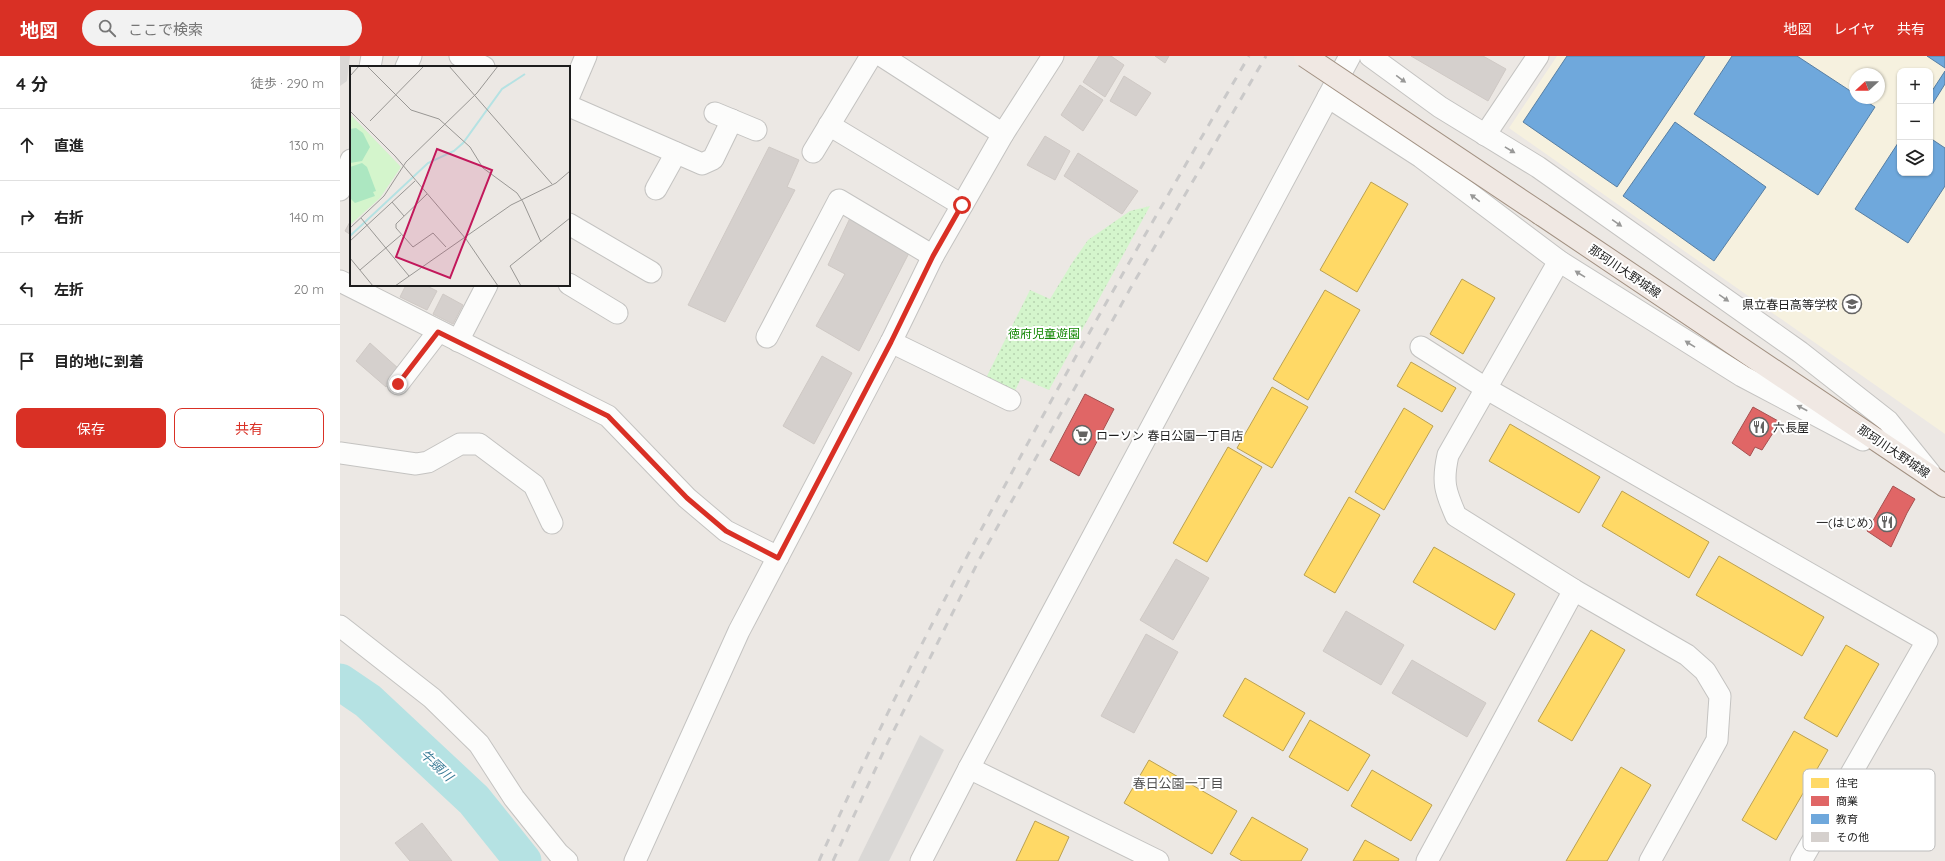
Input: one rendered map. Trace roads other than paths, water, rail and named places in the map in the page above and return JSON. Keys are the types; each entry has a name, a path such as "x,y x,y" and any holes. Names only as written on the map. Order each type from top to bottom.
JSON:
{"main road":[{"name":"那珂川大野城線","path":"1305,56 1940,482"}],"street":[{"path":"370,66 372,56"},
{"path":"406,66 411,56"},
{"path":"460,56 482,66"},
{"path":"570,94 586,56"},
{"path":"813,152 871,56"},
{"path":"882,56 1003,134"},
{"path":"635,861 739,631 891,342 933,256 1003,134 1053,56"},
{"path":"921,861 969,768 1350,56"},
{"path":"1370,56 1440,107 1538,167 1800,352 1888,421 1940,482"},
{"path":"1485,135 1538,56"},
{"path":"1328,97 1421,157 1559,261 1742,376 1940,482"},
{"path":"570,106 702,164 707,163 713,158 724,117 756,130"},
{"path":"829,125 962,205"},
{"path":"656,189 676,153"},
{"path":"767,337 839,200 933,256"},
{"path":"570,225 651,272"},
{"path":"1559,261 1448,456 1443,475 1448,498 1456,516 1574,590 1687,656 1705,671 1720,696 1717,740 1650,861"},
{"path":"340,281 438,332 608,416 687,498 726,531 778,558"},
{"path":"570,285 617,313"},
{"path":"458,341 486,286"},
{"path":"398,384 438,332"},
{"path":"891,342 1010,400"},
{"path":"1421,347 1487,389 1927,641 1854,769"},
{"path":"340,453 416,464 428,462 460,444 479,444 534,485 552,523"},
{"path":"1427,861 1574,590"},
{"path":"340,626 432,698 479,744 514,798 558,854 568,861"},
{"path":"969,768 1158,861"},
{"path":"1801,861 1807,851"}],"waterway":[{"name":"牛頸川","path":"340,682 368,701 474,800 523,861"}],"railway":[{"path":"819,861 867,757 969,553 1078,353 1249,56"},
{"path":"833,861 887,744 979,560 1130,289 1266,56"}],"place":[{"name":"県立春日高等学校","path":"1852,304"},
{"name":"六長屋","path":"1759,427"},
{"name":"ローソン 春日公園一丁目店","path":"1082,435"},
{"name":"一(はじめ)","path":"1887,522"}],"district":[{"name":"春日公園一丁目","path":"1178,783"}],"park label":[{"name":"徳府児童遊園","path":"1044,333"}]}
